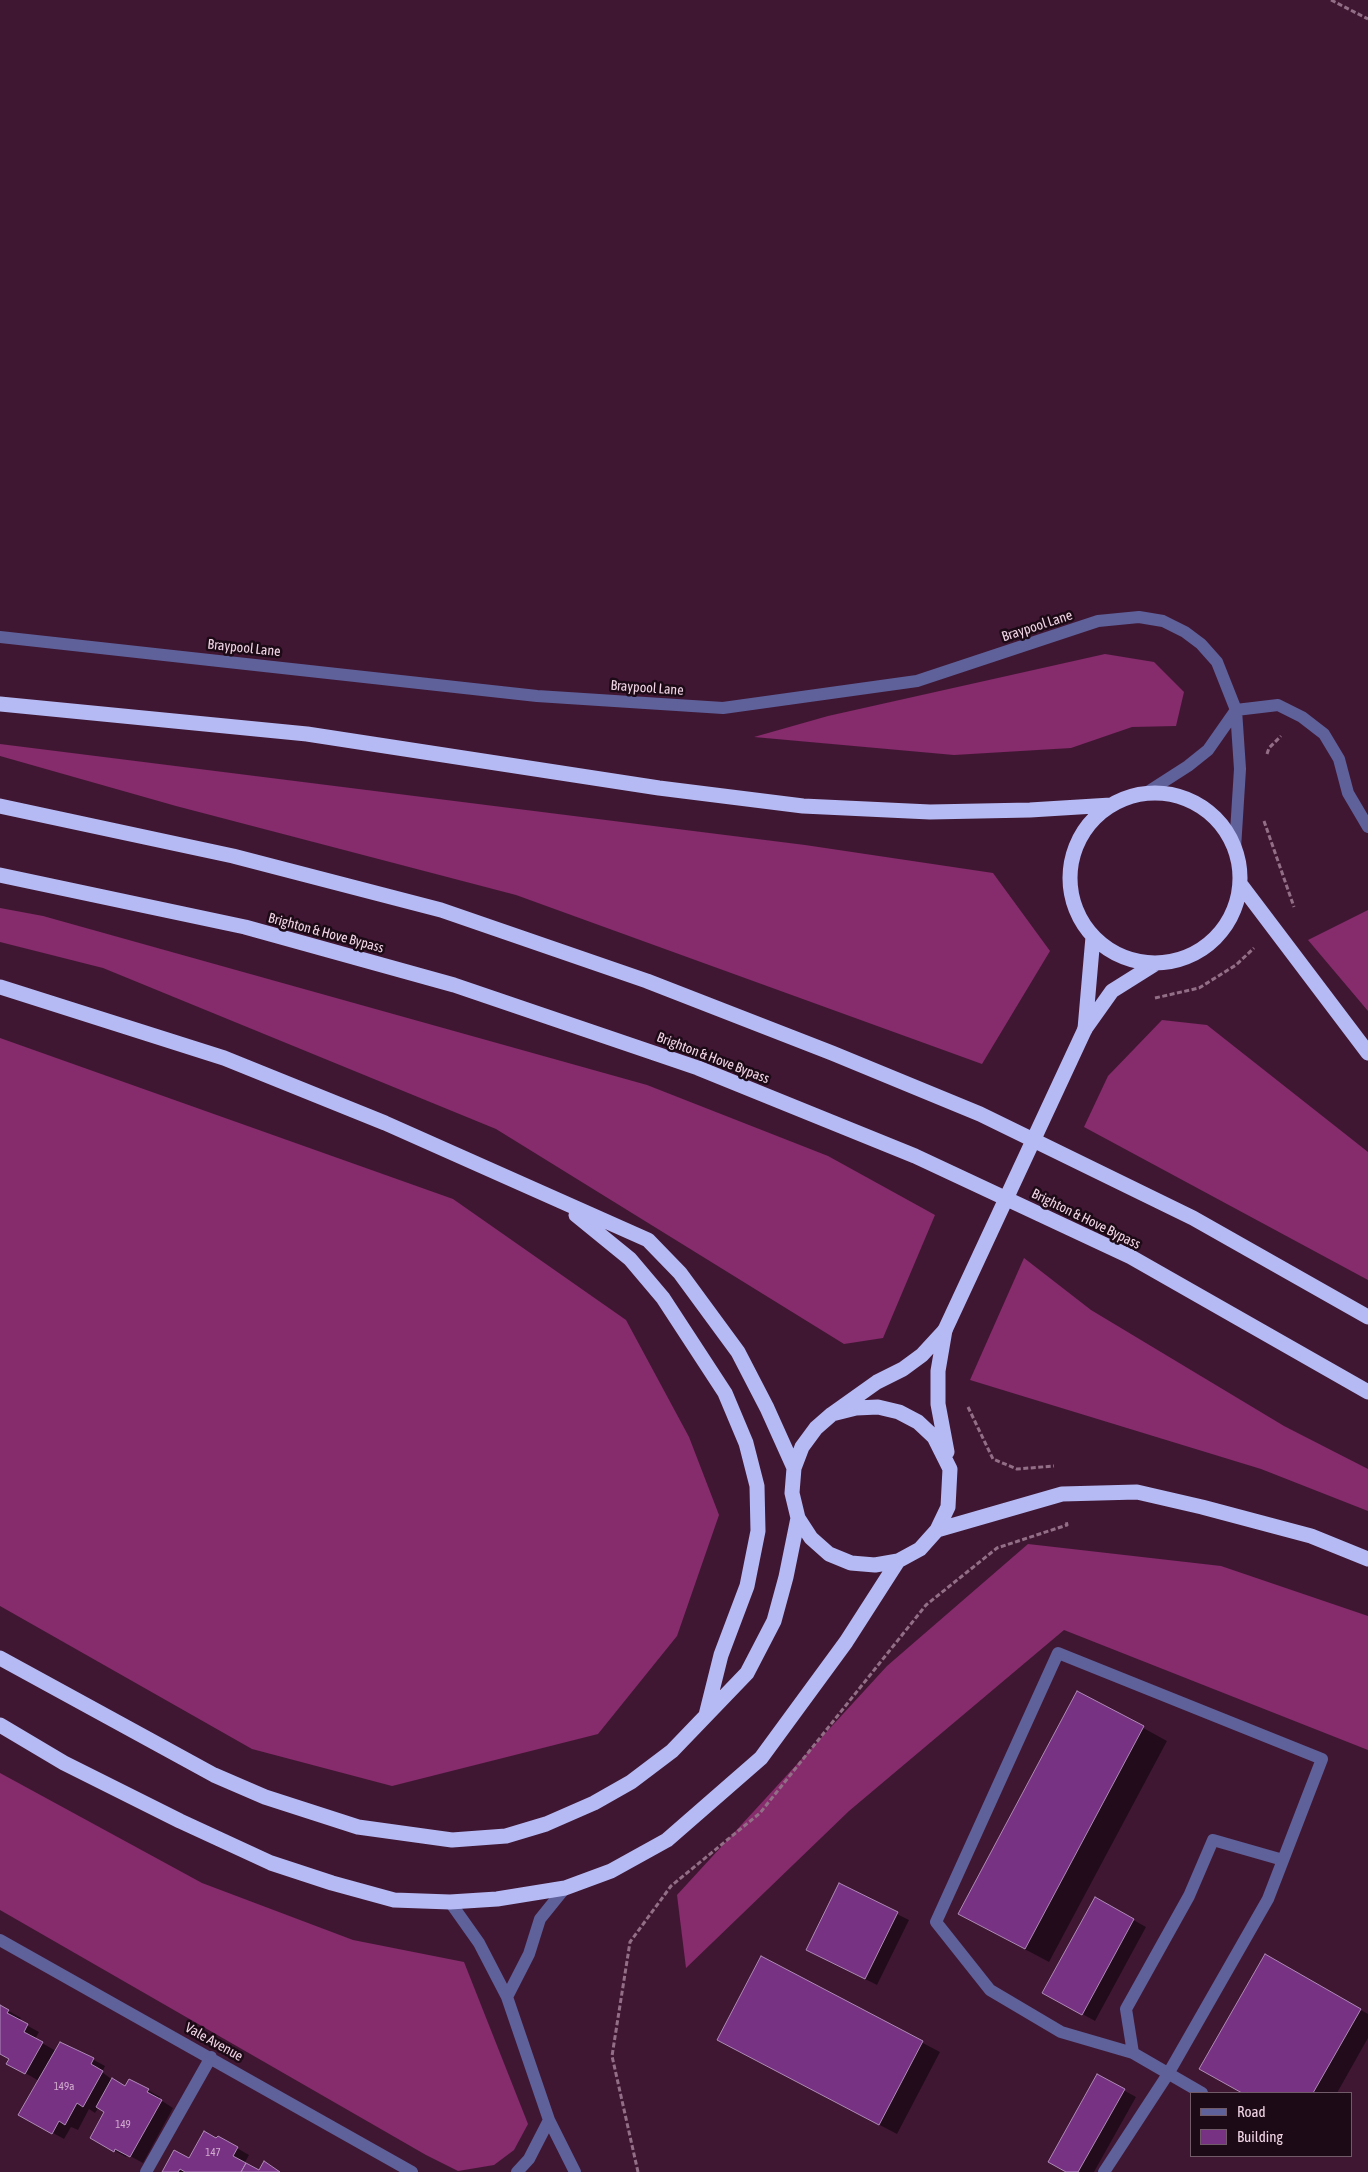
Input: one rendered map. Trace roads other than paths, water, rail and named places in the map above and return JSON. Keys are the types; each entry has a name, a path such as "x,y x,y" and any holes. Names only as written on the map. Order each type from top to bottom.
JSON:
{"highway":[{"path":"0,704 307,734 659,788 803,806 930,812 1030,810 1111,805"},
{"path":"1146,792 1174,794 1200,805 1221,823 1235,848 1240,866 1241,885 1235,910 1222,932 1203,950 1180,960 1155,964 1132,960 1111,952 1093,937 1078,916 1070,892 1070,867 1077,842 1091,821 1111,805 1128,796 1146,792"},
{"path":"0,806 233,856 441,910 647,981 832,1053 980,1114 1193,1218 1368,1316"},
{"name":"Brighton & Hove Bypass","path":"0,875 245,928 454,985 698,1068 915,1156 1130,1257 1368,1392"},
{"path":"1241,885 1368,1053"},
{"path":"1085,1029 1093,937"},
{"path":"944,1330 938,1371 938,1404 950,1468 948,1507 937,1530 920,1549 898,1561 874,1566 851,1563 829,1554 811,1538 798,1518 792,1493 794,1468 802,1446 816,1428 832,1414 877,1382 903,1369 922,1355 944,1330 1085,1029 1112,992 1155,964"},
{"path":"0,987 224,1058 385,1123 561,1203 648,1240 680,1273 738,1352 794,1468"},
{"path":"561,1203 630,1259 664,1298 725,1393 746,1443 757,1486 758,1531 747,1586 721,1656 706,1715"},
{"path":"832,1414 856,1408 878,1407 899,1412 918,1422 934,1438 950,1468"},
{"path":"937,1530 1062,1494 1137,1492 1312,1536 1368,1559"},
{"path":"0,1658 214,1775 266,1797 358,1827 452,1840 506,1836 546,1824 594,1803 632,1782 672,1751 747,1673 774,1621 786,1577 798,1518"},
{"path":"0,1725 64,1763 180,1821 271,1863 332,1883 394,1900 450,1902 497,1899 565,1888 611,1872 667,1840 761,1758 846,1642 898,1561"}],"street":[{"name":"Braypool Lane","path":"0,637 537,696 723,708 918,681 1098,622 1138,617 1163,621 1185,632 1201,644 1216,662 1236,710 1240,769 1235,848"},
{"path":"1146,792 1188,766 1208,750 1236,710 1278,705 1302,716 1324,734 1339,759 1348,793 1368,827"},
{"path":"1104,2172 1168,2074 1268,1899 1322,1759 1058,1653 936,1922 990,1990 1061,2032 1133,2053 1168,2074 1200,2092"},
{"path":"1133,2053 1126,2010 1189,1896 1213,1840 1284,1860"},
{"path":"507,1997 529,1954 540,1919 565,1888"},
{"path":"450,1902 478,1943 507,1997 548,2120 575,2172"},
{"name":"Vale Avenue","path":"0,1940 412,2172"},
{"path":"146,2172 211,2058"},
{"path":"517,2172 529,2159 548,2120"}]}
